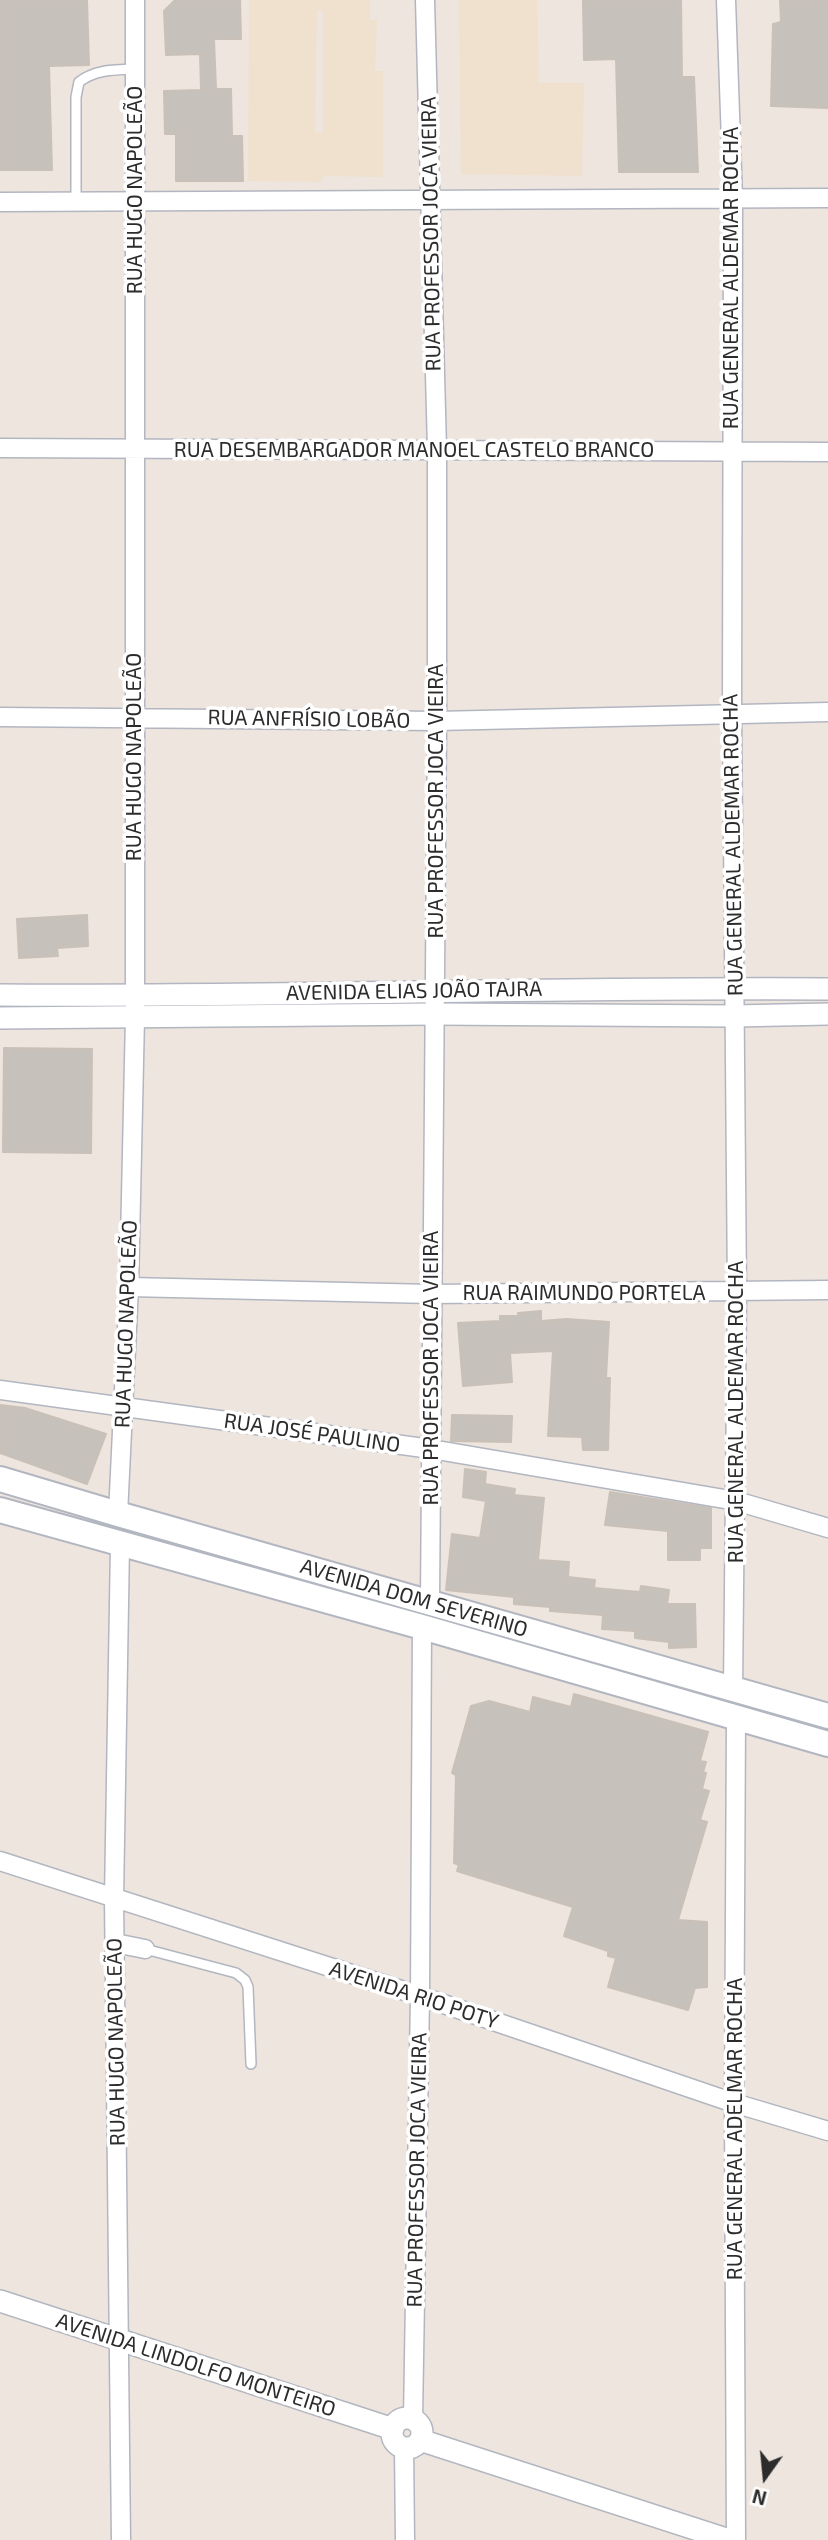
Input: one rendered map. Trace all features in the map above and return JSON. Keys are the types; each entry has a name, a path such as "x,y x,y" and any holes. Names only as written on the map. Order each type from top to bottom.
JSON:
{"main road":[{"name":"AVENIDA DOM SEVERINO","path":"0,1479 828,1716"},
{"name":"AVENIDA DOM SEVERINO","path":"0,1510 422,1627 828,1744"}],"street":[{"name":"RUA HUGO NAPOLEÃO","path":"118,1514 129,1287 135,1007 135,0"},
{"name":"RUA PROFESSOR JOCA VIEIRA","path":"425,0 437,449 430,1601"},
{"name":"RUA GENERAL ALDEMAR ROCHA","path":"726,0 733,198 732,715 737,1292 733,1689"},
{"path":"0,202 828,198"},
{"name":"RUA DESEMBARGADOR MANOEL CASTELO BRANCO","path":"0,448 828,452"},
{"name":"RUA ANFRÍSIO LOBÃO","path":"0,717 133,716 437,721 828,712"},
{"name":"AVENIDA ELIAS JOÃO TAJRA","path":"0,1018 135,1007 435,990 828,989"},
{"name":"AVENIDA ELIAS JOÃO TAJRA","path":"0,995 135,1007 434,1014 828,1014"},
{"name":"RUA RAIMUNDO PORTELA","path":"129,1287 432,1294 828,1290"},
{"name":"RUA JOSÉ PAULINO","path":"0,1390 431,1449 736,1501 828,1528"},
{"name":"RUA HUGO NAPOLEÃO","path":"121,1544 114,1898 121,2540"},
{"name":"RUA PROFESSOR JOCA VIEIRA","path":"413,2419 421,1996 422,1627"},
{"name":"RUA GENERAL ADELMAR ROCHA","path":"736,1718 736,2540"},
{"name":"AVENIDA RIO POTY","path":"0,1861 421,1996 734,2103 828,2131"},
{"path":"115,1944 145,1949"},
{"name":"AVENIDA LINDOLFO MONTEIRO","path":"0,2301 393,2429"},
{"path":"405,2540 412,2444 421,2426 413,2419 403,2418 393,2429 396,2442 412,2444 729,2540"}],"lane":[{"path":"76,202 75,133 79,82 100,71 135,69"},
{"path":"145,1949 236,1973 245,1980 248,1987 251,2064"}],"shaded area":[{"path":"249,0 370,0 370,20 377,20 375,71 383,71 383,177 323,176 322,182 248,181","holes":["317,10 323,11 323,133 315,132"]},
{"path":"459,0 537,0 539,83 584,83 582,176 461,174"}],"building":[{"path":"0,0 87,0 89,65 49,66 52,170 0,170"},
{"path":"175,0 240,0 241,39 214,39 216,89 231,89 232,136 242,136 243,181 176,181 176,134 165,134 164,91 201,90 200,54 166,55 164,11"},
{"path":"583,0 681,0 682,77 694,77 698,172 619,172 616,59 584,60"},
{"path":"780,0 828,0 828,108 771,106 773,24 781,22"},
{"path":"87,915 88,946 57,948 58,956 19,958 17,919"},
{"path":"4,1048 92,1049 91,1153 3,1152"},
{"path":"541,1311 541,1321 567,1319 609,1322 606,1378 610,1378 608,1450 583,1450 582,1437 548,1436 553,1351 510,1353 512,1382 463,1386 458,1323 500,1321 500,1316 518,1316 518,1313"},
{"path":"0,1405 25,1408 106,1434 87,1484 0,1453"},
{"path":"452,1415 512,1416 511,1442 451,1441"},
{"path":"465,1469 486,1472 485,1484 515,1489 514,1495 544,1498 538,1560 569,1562 568,1577 595,1580 594,1588 640,1592 641,1586 669,1590 667,1604 695,1604 696,1647 669,1648 669,1642 635,1638 635,1631 602,1629 603,1615 550,1611 550,1607 514,1604 514,1597 446,1590 452,1534 480,1538 486,1501 463,1497"},
{"path":"610,1492 711,1508 711,1548 700,1548 700,1560 668,1560 668,1531 605,1525"},
{"path":"574,1694 708,1732 700,1761 706,1762 702,1789 709,1791 700,1820 707,1822 678,1920 707,1922 707,1987 695,1988 688,2010 608,1987 616,1958 608,1956 608,1951 564,1936 573,1907 457,1871 459,1865 454,1863 456,1775 452,1773 471,1706 489,1701 530,1712 533,1697 571,1707"}]}
